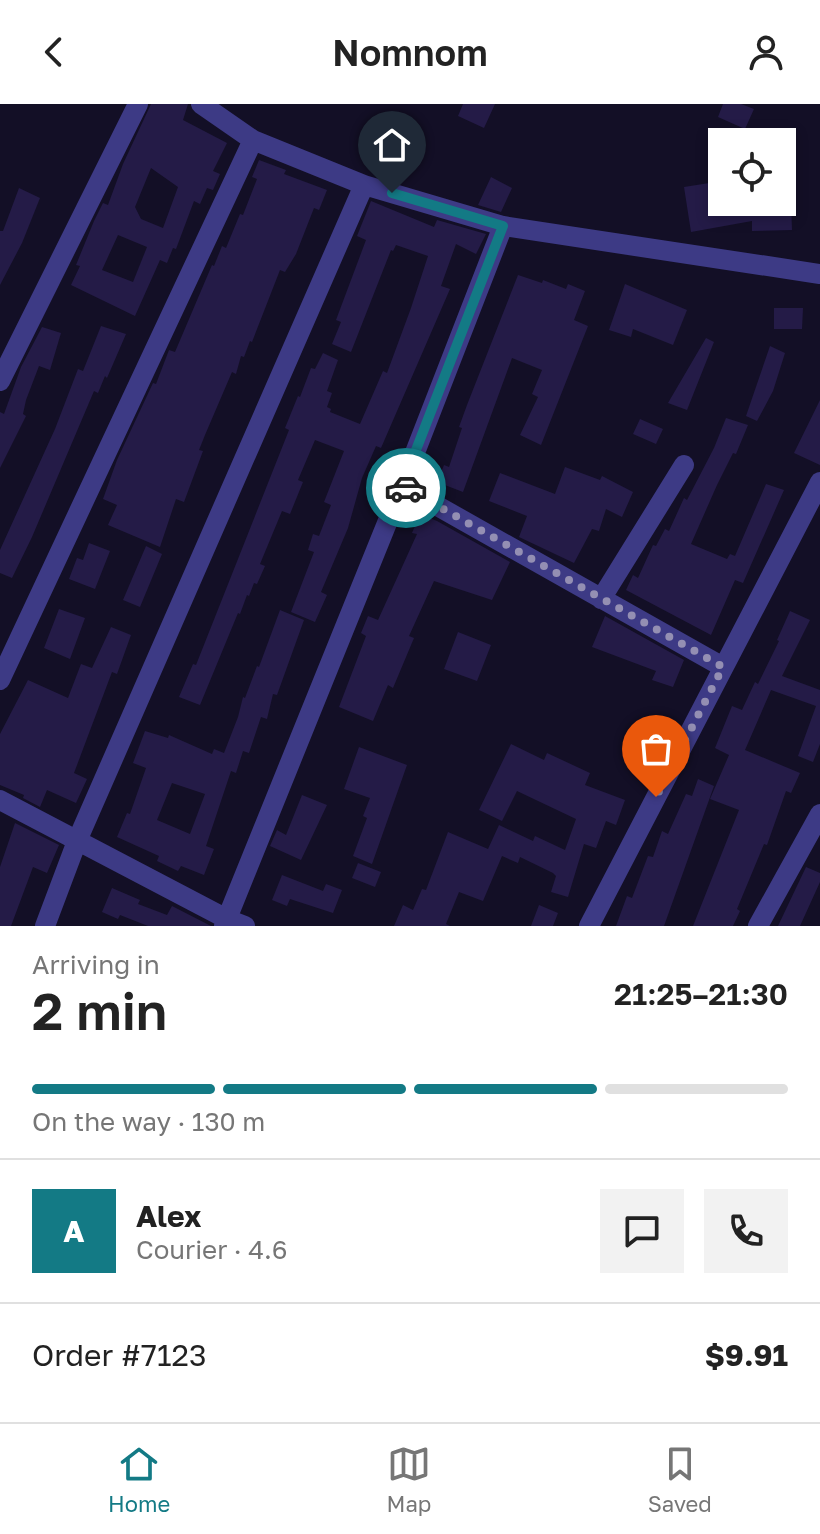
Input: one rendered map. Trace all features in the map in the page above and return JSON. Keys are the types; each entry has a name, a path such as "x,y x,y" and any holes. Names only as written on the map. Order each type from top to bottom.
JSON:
{"street":[{"path":"0,381 138,104"},
{"path":"201,104 253,140 364,185 503,226 820,274"},
{"path":"0,680 253,140"},
{"path":"45,926 77,841 364,185"},
{"path":"0,800 232,924 503,226"},
{"path":"601,599 684,465"},
{"path":"589,926 820,482"},
{"path":"402,486 723,667"},
{"path":"758,926 814,837 820,814"}],"building":[{"path":"151,104 188,104 183,120 227,143 213,171 220,174 213,190 207,188 200,204 194,201 176,249 173,248 167,263 160,260 135,316 71,285 94,221 103,203 108,205","holes":["151,168 178,187 163,228 141,219 135,207","118,235 147,247 133,282 102,270"]},
{"path":"463,104 495,104 484,128 458,116"},
{"path":"723,104 741,104 754,109 745,128 718,117"},
{"path":"259,160 286,170 284,174 327,190 319,210 314,208 296,254 285,272 280,270 252,342 244,357 241,356 236,374 232,372 199,450 203,451 184,502 176,499 160,547 108,525 117,505 103,499 117,460 153,383 156,384 169,350 175,352 212,265 222,246 226,248 240,214 243,215 257,179 252,177"},
{"path":"491,177 512,188 501,212 478,205"},
{"path":"708,183 708,216 792,216 792,230 752,231 752,221 691,232 684,187"},
{"path":"19,188 40,198 22,243 0,285 0,231 3,231"},
{"path":"371,201 434,227 437,220 486,234 476,254 456,244 441,286 450,289 381,448 376,446 362,478 348,528 321,592 327,595 315,622 291,612 314,552 308,550 313,534 319,536 331,505 324,502 344,451 315,440 298,480 303,482 290,514 282,511 260,564 265,566 238,613 200,705 179,697 193,664 196,665 289,430 285,428 311,368 315,369 323,353 338,360 327,391 332,393 327,407 331,409 330,412 360,424 383,371 387,373 411,308 428,256 396,245 391,250 351,352 332,344 341,322 336,320 366,240 357,236"},
{"path":"518,275 566,289 568,284 585,291 574,320 588,326 541,445 520,435 538,397 532,394 542,370 512,358 463,492 437,482 444,465 449,467 462,428 459,427"},
{"path":"625,284 687,310 673,345 633,329 631,337 609,330"},
{"path":"774,308 803,308 802,329 774,329"},
{"path":"101,326 126,334 107,378 105,376 98,393 94,391 12,578 0,573 0,550 55,429 78,369 83,371"},
{"path":"42,327 61,333 50,370 39,366 26,400 23,414 26,416 0,468 0,412 4,414 21,367"},
{"path":"706,338 714,342 687,410 668,403"},
{"path":"770,346 785,353 773,391 757,421 746,416"},
{"path":"820,400 820,465 794,453"},
{"path":"726,418 748,425 691,544 727,559 730,554 735,556 766,484 784,490 743,583 735,580 711,635 626,590 633,575 638,578 653,545 656,546 665,529 669,531 684,498 687,500 714,448"},
{"path":"640,419 663,429 656,444 633,434"},
{"path":"565,467 600,480 602,476 633,492 622,517 606,509 599,531 592,529 574,563 519,537 527,516 489,501 500,473 555,494"},
{"path":"420,514 510,562 492,600 434,581 409,636 414,638 393,688 388,685 373,721 339,707 366,636 361,633 368,616 378,620 417,534 412,533"},
{"path":"89,543 110,551 95,589 69,579 77,558 83,560"},
{"path":"146,546 162,554 140,607 123,600"},
{"path":"59,609 85,618 70,659 44,648"},
{"path":"280,610 304,620 277,695 273,694 267,719 261,717 249,753 243,751 236,773 231,771 206,846 214,849 204,875 181,866 178,871 157,861 159,856 117,837 127,813 130,814 146,768 133,763 145,731 168,738 169,735 212,754 214,749 224,753 243,697 259,667","holes":["172,783 205,794 190,834 157,820"]},
{"path":"790,611 810,620 782,676 820,690 820,744 813,762 798,756 816,706 771,690 745,750 800,773 791,793 786,791 767,845 764,844 737,909 740,911 733,926 693,926 739,810 710,799 729,755 715,748 732,706 742,710 755,682 758,684"},
{"path":"605,616 684,660 673,687 652,680 656,671 592,647"},
{"path":"111,627 131,635 117,674 112,672 74,773 87,779 76,803 47,790 40,807 23,798 24,795 0,785 0,734 28,680 68,698 81,664 92,668"},
{"path":"458,632 491,645 477,681 444,669"},
{"path":"511,744 544,760 547,753 590,773 585,785 625,800 616,825 606,821 596,848 584,844 568,897 551,892 556,876 553,873 520,857 518,863 502,856 483,901 459,892 446,924 450,926 394,926 403,905 413,910 422,889 426,890 448,832 488,849 499,825 533,841 535,836 565,850 576,819 517,791 502,821 479,810"},
{"path":"359,747 407,765 372,864 353,856 367,818 363,816 370,798 344,789"},
{"path":"698,779 714,786 664,926 616,926 627,896 632,898 648,856 653,857 662,831 668,834 686,794 692,796"},
{"path":"302,795 327,805 301,860 270,846 277,830 286,835"},
{"path":"15,823 59,845 47,873 33,867 11,926 0,926 0,867"},
{"path":"358,863 381,872 375,887 352,878"},
{"path":"806,867 820,873 820,882 800,926 778,926"},
{"path":"282,875 323,891 326,884 342,890 333,913 290,899 287,906 272,900"},
{"path":"112,888 140,900 138,904 167,915 172,906 211,926 148,926 120,915 118,919 102,912"},
{"path":"539,905 558,913 553,926 531,926"}],"way so far":[{"path":"406,488 723,667 656,797"}],"route":[{"path":"392,193 503,226 402,486 406,488"}]}
